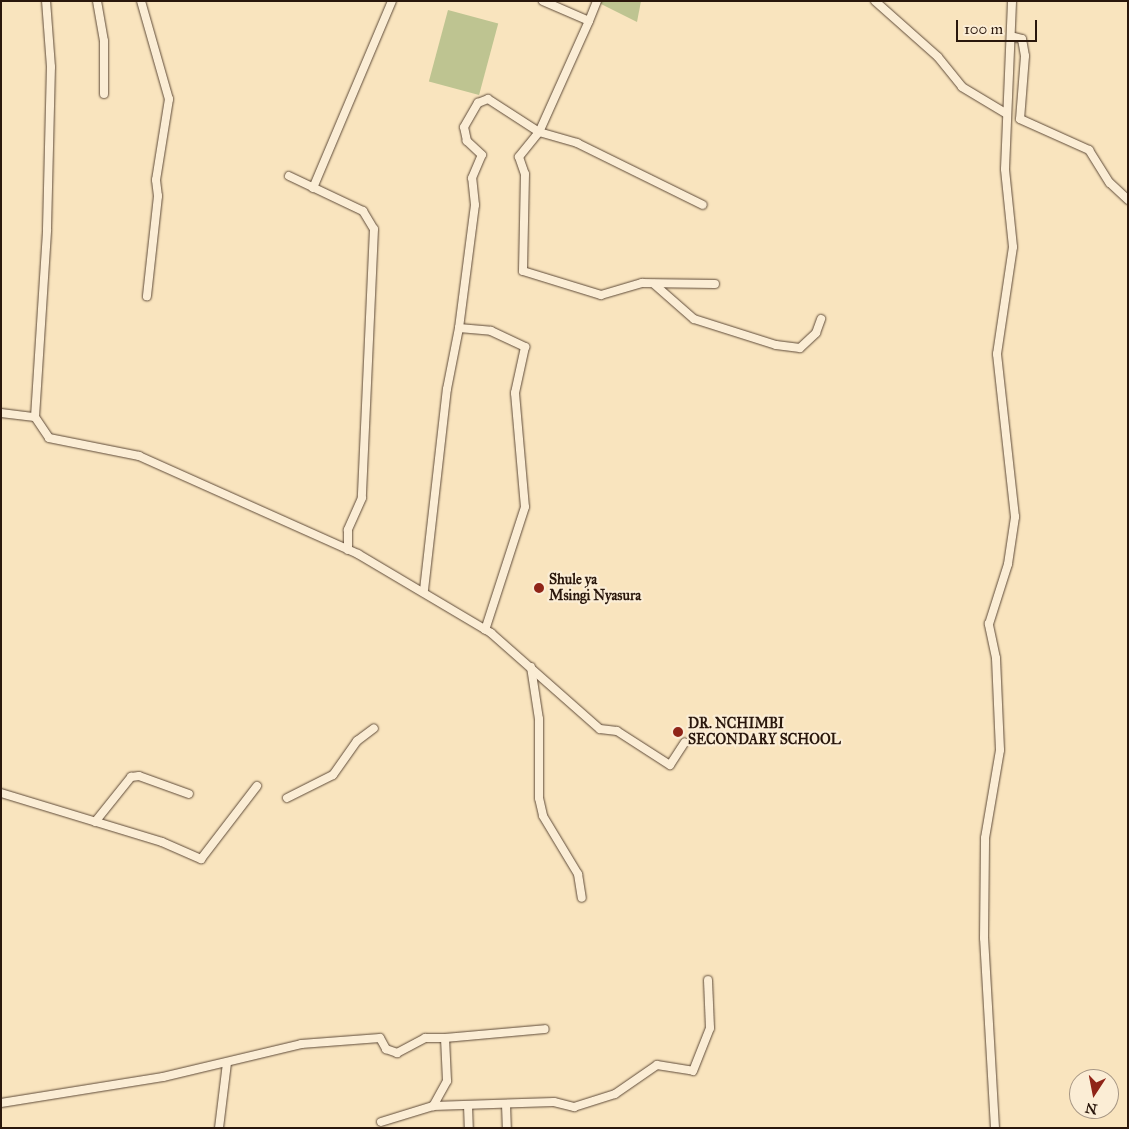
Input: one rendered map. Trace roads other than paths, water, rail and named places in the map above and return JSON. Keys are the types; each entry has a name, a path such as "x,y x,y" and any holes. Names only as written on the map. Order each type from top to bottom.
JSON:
{"street":[{"path":"46,1 51,67 47,229 35,417 49,438 139,456 348,550 424,590 485,630 532,667 600,729 618,731 670,765 685,742"},
{"path":"97,1 104,41 104,94"},
{"path":"141,1 169,99 156,180 158,196 147,296"},
{"path":"313,188 392,1"},
{"path":"542,1 589,21"},
{"path":"597,1 539,132 519,157 525,174 527,244 523,271 601,295 654,284 671,286 715,284"},
{"path":"875,1 938,57 962,87 1007,114"},
{"path":"995,1128 984,938 986,838 1000,750 996,658 989,624 1008,564 1015,517 997,354 1013,247 1005,170 1007,114 1014,36 1012,1"},
{"path":"1014,36 1022,39 1025,56 1020,119 1089,150 1110,184 1128,200"},
{"path":"424,590 447,389 459,328 474,205 472,178 482,156 467,141 466,118 478,103 488,99 539,132 577,143 703,205"},
{"path":"290,176 363,211 374,230 362,498 348,530 348,550"},
{"path":"654,284 694,319 787,347 807,343 821,319"},
{"path":"671,286 674,300"},
{"path":"459,328 490,331 525,347 515,393 525,507 485,630"},
{"path":"1,413 35,417"},
{"path":"532,667 539,719 539,798 543,816 578,874 582,898"},
{"path":"287,798 332,775 357,741 374,728"},
{"path":"95,822 131,777 139,776 189,794"},
{"path":"1,793 95,822 201,859 257,786"},
{"path":"381,1122 433,1106 554,1102 574,1107 616,1094 657,1064 693,1071 710,1028 708,980"},
{"path":"1,1103 227,1063 301,1044 380,1038 386,1050 397,1053 425,1038 545,1029"},
{"path":"433,1106 447,1080 445,1038"},
{"path":"218,1128 227,1063"},
{"path":"506,1104 506,1128"},
{"path":"468,1105 469,1128"}],"place":[{"name":"Shule ya Msingi Nyasura","path":"539,588"},
{"name":"DR. NCHIMBI SECONDARY SCHOOL","path":"678,732"}]}
